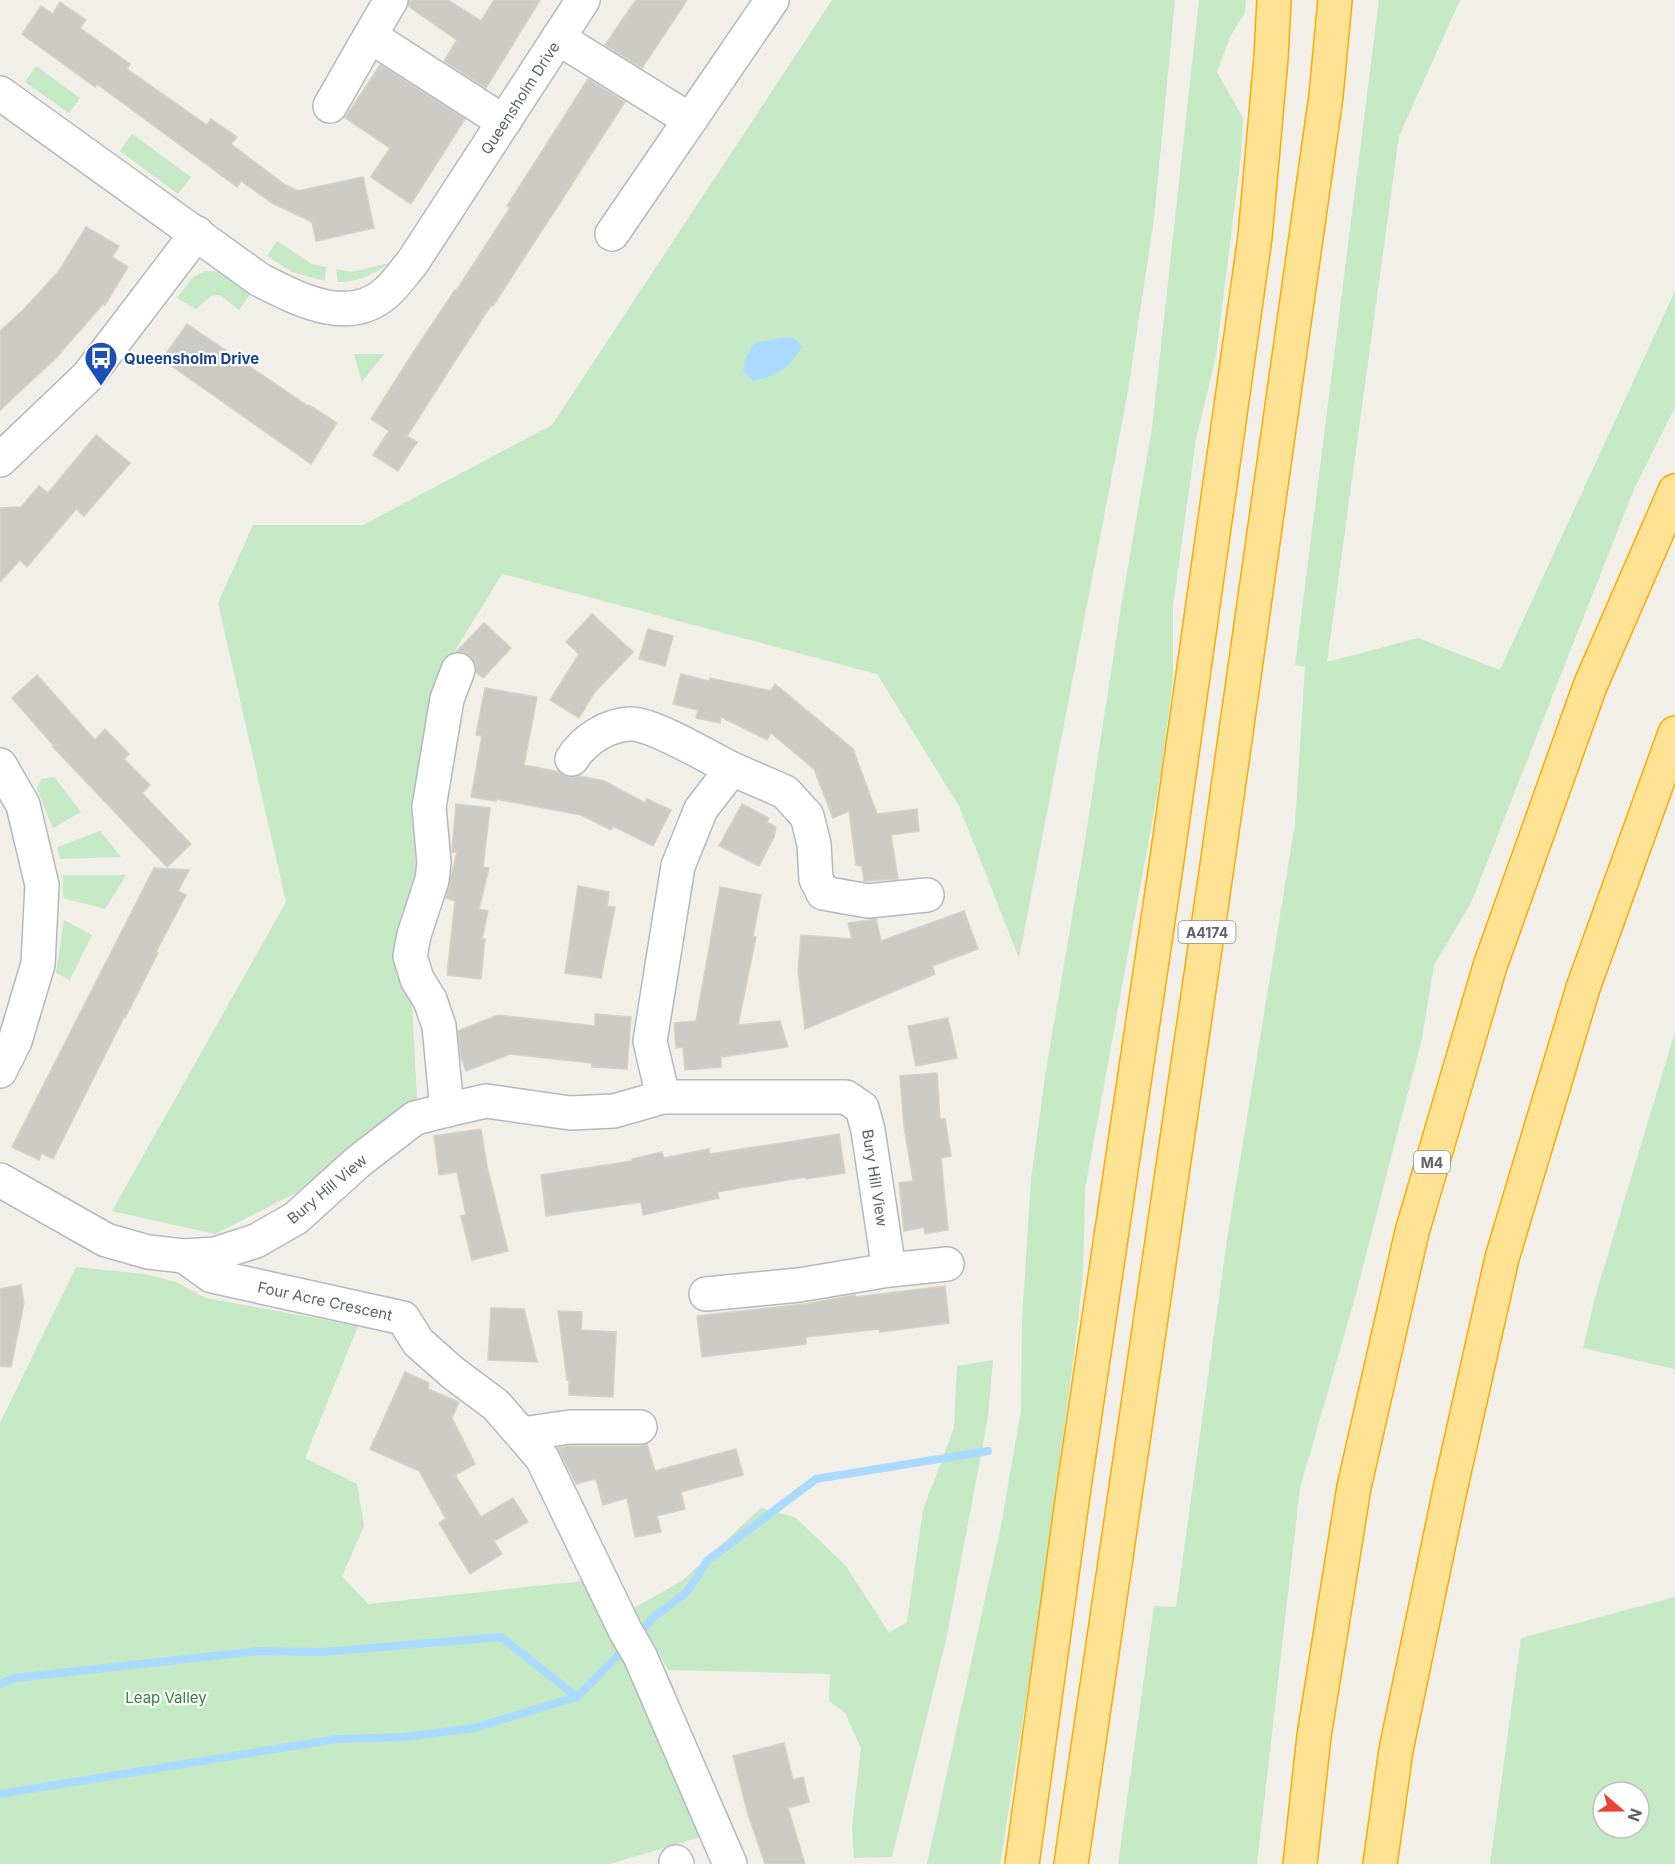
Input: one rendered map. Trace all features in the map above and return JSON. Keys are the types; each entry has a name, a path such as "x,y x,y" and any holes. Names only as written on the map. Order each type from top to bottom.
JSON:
{"highway":[{"name":"A4174","path":"1022,1864 1075,1482 1256,237 1274,0"},
{"name":"A4174","path":"1071,1864 1217,866 1324,108 1335,0"},
{"name":"M4","path":"1300,1864 1314,1736 1354,1487 1412,1232 1490,966 1590,686 1675,491"},
{"path":"1380,1864 1396,1750 1450,1490 1502,1258 1583,988 1675,733"}],"street":[{"path":"330,106 391,0"},
{"name":"Queensholm Drive","path":"0,93 260,279 298,299 332,308 360,308 386,293 411,263 583,0"},
{"path":"612,234 772,0"},
{"path":"370,36 504,122"},
{"path":"558,38 690,120"},
{"path":"0,460 88,376 197,233"},
{"path":"447,1110 439,1026 430,1000 417,979 410,956 416,927 432,880 434,864 429,807 447,699 458,670"},
{"path":"572,759 581,745 612,727 632,723 655,731 785,792 807,816 814,844 816,879 823,893 868,901 927,895"},
{"path":"0,765 23,805 42,885 38,964 15,1041 0,1071"},
{"path":"663,1097 650,1041 678,866 701,809 732,769"},
{"name":"Bury Hill View","path":"0,1180 106,1240 148,1252 184,1256 215,1254 256,1241 296,1218 359,1161 415,1118 447,1110 486,1101 570,1113 614,1111 663,1097 846,1098 862,1108 868,1130 889,1270"},
{"name":"Four Acre Crescent","path":"184,1256 212,1276 403,1318 418,1342 453,1374 496,1405 542,1458 633,1643 730,1864"},
{"path":"706,1294 799,1285 889,1270 947,1264"},
{"path":"522,1434 570,1427 640,1426"}],"green space":[{"path":"832,0 1175,0 1154,219 1127,397 1019,958 959,806 877,674 502,574 442,672 415,787 416,889 394,958 412,1003 417,1100 296,1193 215,1234 112,1211 286,902 218,603 253,525 363,525 552,425"},
{"path":"1199,0 1246,0 1245,12 1230,37 1217,72 1243,118 1241,155 1216,356 1196,439 1173,606 1173,678 1161,773 1085,1189 1083,1275 1037,1631 1000,1864 927,1864 1001,1526 1021,1410 1022,1320 1031,1179 1046,1070 1152,428"},
{"path":"1379,0 1460,0 1399,136 1327,662 1418,638 1500,670 1675,291 1675,407 1634,489 1471,903 1434,965 1422,1038 1354,1301 1300,1488 1257,1864 1118,1864 1154,1606 1176,1607 1227,1240 1295,824 1305,667 1295,665"},
{"path":"36,66 80,98 69,113 25,82"},
{"path":"132,134 191,177 178,194 120,151"},
{"path":"277,241 312,264 326,267 325,281 292,272 267,256"},
{"path":"389,263 365,277 338,282 336,269 352,272"},
{"path":"205,271 219,272 250,294 239,310 220,295 211,296 196,309 177,298 193,277"},
{"path":"354,354 384,354 362,382"},
{"path":"54,777 81,812 53,828 37,789 41,779"},
{"path":"100,831 121,857 60,859 57,847"},
{"path":"63,875 126,875 105,909 63,898"},
{"path":"64,920 92,935 70,980 56,973"},
{"path":"1675,1032 1675,1369 1583,1348 1594,1301"},
{"name":"Leap Valley","path":"76,1267 145,1274 176,1282 206,1298 358,1326 305,1458 357,1484 364,1526 342,1576 368,1604 584,1581 707,1835 610,1864 0,1864 0,1423"},
{"path":"993,1360 988,1417 946,1640 892,1857 854,1858 852,1827 861,1748 845,1713 829,1701 830,1674 668,1670 634,1608 683,1580 761,1508 795,1517 846,1566 889,1633 907,1622 923,1510 954,1428 957,1366"},
{"path":"1675,1597 1675,1864 1490,1864 1521,1638"}],"water":[{"path":"786,337 797,340 802,347 782,370 754,381 743,372 745,360 754,343"}],"building":[{"path":"410,0 448,0 481,21 494,0 540,0 486,88 444,61 457,40 408,6"},
{"path":"636,0 687,0 642,68 605,45"},
{"path":"60,2 86,20 80,28 130,64 127,69 207,125 211,119 237,137 231,144 284,184 298,191 363,177 374,228 316,241 312,222 272,203 241,181 237,187 97,84 95,87 22,34 41,6 53,14"},
{"path":"380,65 465,119 411,204 371,177 390,148 345,118"},
{"path":"588,79 625,102 407,436 417,442 398,471 373,455 389,431 371,419 510,208 507,206"},
{"path":"86,227 119,246 112,257 128,267 105,305 103,304 55,359 0,410 0,331 59,271"},
{"path":"187,324 337,423 311,464 162,359"},
{"path":"96,435 130,463 84,516 76,509 27,567 20,560 0,582 0,508 21,507 39,486 48,493"},
{"path":"592,614 633,652 594,693 579,718 550,700 579,654 566,642"},
{"path":"484,623 511,648 483,678 476,672 472,658 465,653 456,652"},
{"path":"648,629 673,636 665,666 639,659"},
{"path":"681,674 771,691 775,684 853,749 877,814 917,809 919,831 891,835 898,879 864,881 862,866 856,865 849,811 833,818 814,769 771,733 767,740 721,717 720,723 696,718 698,710 673,704"},
{"path":"37,675 95,740 105,729 129,754 124,759 150,785 142,793 191,844 167,867 53,747 12,698"},
{"path":"485,688 537,697 524,765 560,772 570,778 579,776 604,781 645,803 647,799 671,810 653,846 613,826 611,830 581,815 496,799 496,801 471,797 482,736 476,735"},
{"path":"456,804 490,808 483,867 489,868 479,909 488,911 482,939 485,939 481,979 447,975 455,901 446,898 457,852 452,852"},
{"path":"742,804 769,818 767,822 776,827 774,837 759,866 719,846"},
{"path":"154,868 189,870 178,891 186,895 53,1159 42,1153 39,1160 12,1147"},
{"path":"578,886 609,892 607,906 615,907 601,978 565,973"},
{"path":"720,887 761,895 753,936 756,937 738,1025 780,1021 788,1047 721,1057 721,1067 685,1070 683,1047 676,1048 674,1023 696,1021"},
{"path":"964,911 978,949 932,966 935,974 805,1029 798,970 801,935 852,939 848,923 876,919 881,941"},
{"path":"595,1014 631,1017 627,1069 592,1067 592,1063 510,1054 466,1071 461,1057 458,1031 498,1015 595,1026"},
{"path":"948,1018 957,1058 916,1066 908,1026"},
{"path":"937,1073 940,1119 945,1119 951,1156 941,1158 948,1230 925,1234 924,1227 904,1231 899,1183 913,1181 904,1127 900,1076"},
{"path":"481,1129 487,1166 508,1251 472,1260 461,1216 466,1215 457,1172 439,1175 434,1136"},
{"path":"839,1134 845,1173 717,1192 719,1198 643,1215 641,1202 546,1216 541,1175 632,1161 632,1159 662,1152 664,1158 709,1149 710,1154"},
{"path":"21,1285 24,1303 11,1367 0,1366 0,1289"},
{"path":"945,1286 949,1323 880,1332 879,1329 806,1337 806,1344 702,1357 697,1316 805,1304 855,1295 855,1297"},
{"path":"491,1308 524,1309 537,1362 488,1360"},
{"path":"558,1311 582,1312 581,1330 616,1332 613,1397 569,1395 569,1380 567,1380"},
{"path":"405,1372 429,1383 428,1389 459,1402 452,1418 475,1464 455,1475 481,1517 513,1498 528,1522 494,1541 502,1554 470,1574 439,1523 446,1519 419,1471 370,1449"},
{"path":"647,1444 655,1471 736,1449 743,1475 681,1492 685,1509 657,1516 661,1532 635,1537 627,1498 603,1505 596,1479 576,1484 558,1448"},
{"path":"784,1743 793,1780 803,1777 809,1802 788,1808 805,1864 765,1864 747,1811 733,1756"}],"waterway":[{"path":"637,1635 655,1616 687,1592 707,1561 816,1479 988,1451"},
{"path":"0,1684 15,1678 259,1651 323,1652 501,1637 577,1697"},
{"path":"0,1794 337,1739 405,1737 474,1728 577,1697 626,1647"}],"place":[{"name":"Queensholm Drive","path":"101,387"}]}
